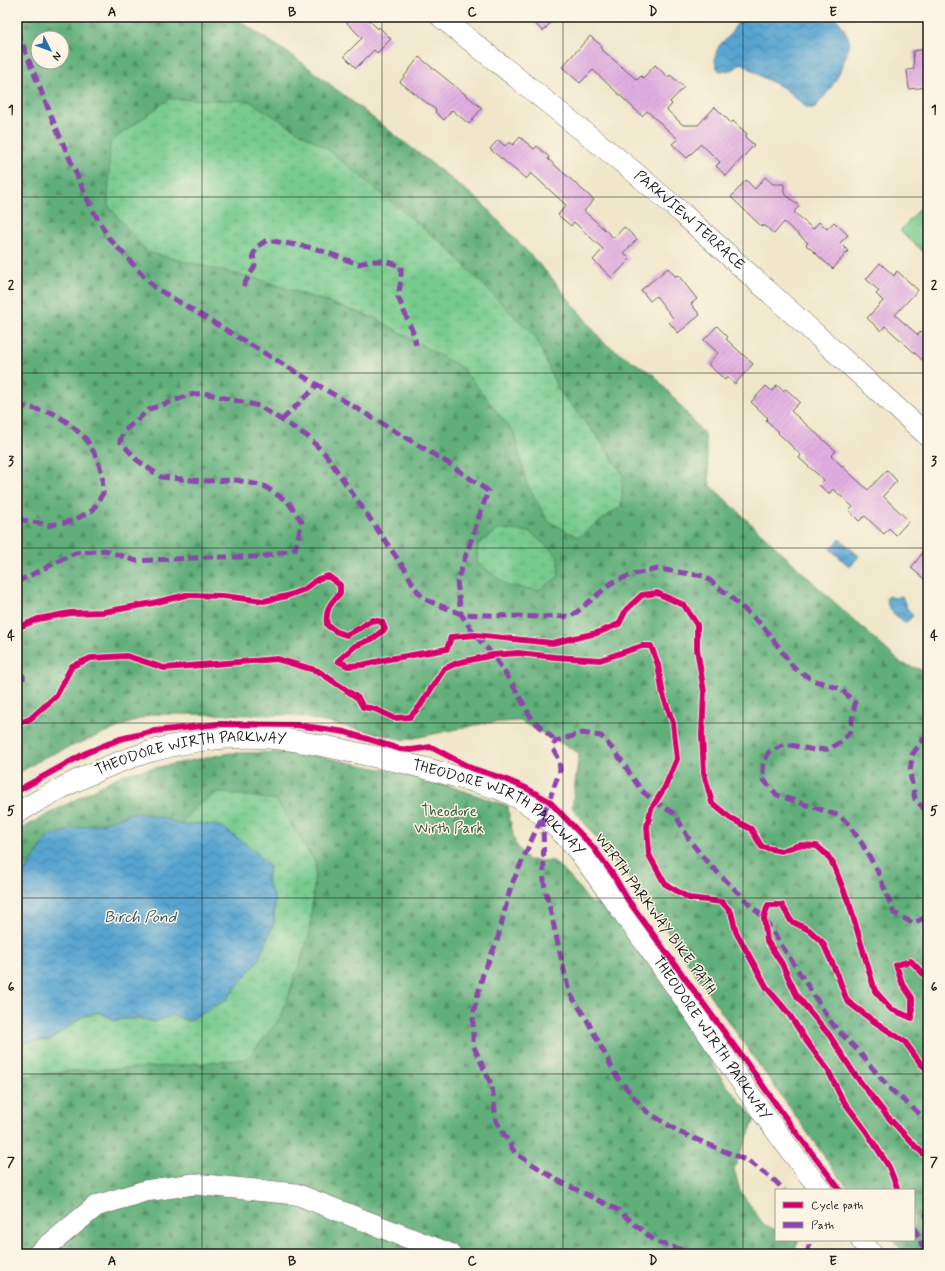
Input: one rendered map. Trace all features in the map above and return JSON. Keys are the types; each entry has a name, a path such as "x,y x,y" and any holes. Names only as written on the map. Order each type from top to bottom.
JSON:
{"street":[{"name":"PARKVIEW TERRACE","path":"441,17 633,171 682,213 928,436"},
{"name":"THEODORE WIRTH PARKWAY","path":"17,813 51,793 120,761 153,750 197,741 237,737 288,740 326,747 419,766 500,789 524,802 543,815 560,830 576,848 644,941 790,1151 820,1189"},
{"path":"38,1254 96,1206 145,1190 194,1184 296,1194 450,1254"},
{"path":"862,1241 872,1254"}],"green space":[{"path":"17,17 234,17 300,61 481,202 550,276 604,343 654,375 705,435 710,485 901,663 928,672 928,1254 905,1254 894,1241 915,1241 915,1189 849,1189 839,1177 722,1013 650,906 572,807 579,753 520,721 486,723 405,740 293,715 152,714 45,757 17,774","holes":["265,281 536,338 558,390 596,435 623,475 527,484 514,433 462,368 375,318"]},
{"path":"169,99 249,101 330,151 446,247 536,338 558,390 596,435 623,475 621,506 578,537 548,521 527,484 514,433 462,368 375,318 265,281 147,252 108,205 110,142"},
{"path":"928,199 928,256 900,231"},
{"path":"500,529 530,532 558,556 559,576 539,590 508,586 477,562 478,544"},
{"name":"Theodore Wirth Park","path":"298,752 405,774 446,785 508,806 515,843 527,860 554,861 575,883 592,905 600,899 663,984 724,1082 755,1119 734,1169 740,1191 764,1225 775,1230 775,1241 799,1241 792,1254 17,1254 17,1077 72,1071 169,1066 248,1058 281,1017 309,936 316,864 194,808 180,825 166,819 103,823 72,829 48,837 32,861 17,870 17,831 123,774 230,753"},
{"path":"217,792 276,800 316,864 309,936 281,1017 247,1059 169,1066 72,1071 17,1077 17,1043 50,1040 82,1017 99,1012 115,1020 139,1018 154,1022 172,1015 188,1021 225,1001 267,939 274,923 274,897 267,882 269,866 202,823 180,825 194,808"},
{"path":"32,861 17,881 17,870"}],"water":[{"path":"744,17 835,17 837,19 848,37 848,48 841,69 834,83 813,109 806,107 784,88 762,77 742,63 734,69 721,72 718,70 715,60 719,46"},
{"path":"840,539 859,556 850,567 830,549"},
{"path":"888,596 895,598 902,596 907,608 913,616 907,622 904,623 889,609 886,598"},
{"name":"Birch Pond","path":"135,812 166,819 180,825 202,823 222,827 254,850 269,866 267,882 274,897 274,923 259,959 225,1001 188,1021 172,1015 154,1022 139,1018 115,1020 99,1012 82,1017 50,1040 17,1043 17,881 23,875 48,837 72,829 103,823"}],"building":[{"path":"341,17 366,17 391,39 377,53 374,50 356,68 344,56 362,38"},
{"path":"527,17 556,17 543,31"},
{"path":"590,36 602,46 600,48 637,80 641,76 643,78 655,65 668,77 670,75 684,87 670,102 672,104 667,110 683,125 698,125 715,107 731,123 733,121 747,134 745,137 754,145 726,176 716,166 720,162 701,144 687,158 672,144 678,139 647,111 642,116 593,70 580,83 562,67"},
{"path":"928,49 928,87 909,89 907,70 914,69 913,51"},
{"path":"419,57 482,108 469,124 452,110 444,120 435,112 436,110 400,82"},
{"path":"520,137 534,149 537,146 549,157 548,159 594,200 584,211 614,238 624,227 637,239 624,253 630,259 612,278 593,260 603,249 574,222 571,226 558,215 566,205 531,173 526,179 490,149 498,140 505,146 509,142 513,145"},
{"path":"765,177 773,184 784,184 784,193 799,206 794,212 813,229 819,222 827,229 834,222 848,235 840,243 848,251 833,269 806,245 808,243 784,222 774,234 764,225 762,227 731,197 746,180 755,189"},
{"path":"880,263 894,276 897,271 918,290 895,315 918,335 920,332 928,339 928,365 885,326 881,331 867,318 883,301 876,294 879,291 866,279"},
{"path":"668,268 675,276 678,275 697,299 691,304 700,315 678,333 669,322 673,318 656,296 650,301 641,290"},
{"path":"717,326 728,337 726,339 753,364 735,384 727,377 725,380 708,364 718,353 704,340"},
{"path":"777,385 783,391 786,389 800,402 791,411 836,451 831,456 868,490 887,470 897,481 883,496 909,521 896,535 889,528 884,534 865,516 859,521 849,511 853,507 833,489 829,494 819,485 824,480 799,458 801,455 778,433 779,432 766,420 768,418 751,402 766,386 772,391"},
{"path":"928,546 928,582 911,568"}],"marked path":[{"path":"17,31 54,123 90,205 108,237 154,287 448,463 488,491 457,581 461,614 475,635 493,655 511,682 532,719 556,741"},
{"path":"243,286 255,266 253,255 258,246 267,240 314,248 358,264 371,261 385,261 401,266 401,280 398,297 414,335 416,345"},
{"path":"282,420 317,385"},
{"path":"17,582 75,553 105,550 136,561 210,557 261,557 295,549 302,522 288,502 264,486 236,480 201,481 161,477 137,460 120,441 124,431 150,409 190,395 204,393 259,406 307,436 326,455 406,571 415,588 424,599 461,614 540,617 572,616 613,582 634,574 658,569 704,576 726,593 763,626 794,668 813,680 841,689 855,703 850,732 841,742 828,749 814,750 786,744 769,752 763,764 763,779 777,795 840,816 861,842 877,870 894,913 913,923 928,916"},
{"path":"17,405 53,413 70,424 86,439 96,456 102,473 103,493 93,510 72,521 50,525 17,519"},
{"path":"17,677 23,676 22,682 17,688"},
{"path":"696,1254 656,1242 618,1210 559,1181 515,1153 496,1121 492,1086 473,1045 473,1014 483,974 497,941 511,886 549,801 560,770 559,759 552,747 556,741 583,733 601,736 617,754 641,790 655,802 675,814 690,841 707,862 764,918 833,1025 859,1052 889,1088 928,1121"},
{"path":"928,737 923,739 912,755 910,773 915,799 928,813"},
{"path":"543,817 544,883 569,992 587,1020 617,1077 646,1111 681,1133 748,1161 775,1181 783,1189"},
{"path":"928,1213 926,1215 928,1220"},
{"path":"915,1229 926,1254"},
{"path":"807,1254 809,1246 808,1241"}],"cycle path":[{"path":"17,628 38,619 70,613 104,612 186,595 223,596 264,601 287,596 305,589 318,579 328,576 340,585 340,593 329,607 327,625 337,632 346,635 372,620 382,622 385,629 372,639 355,646 338,661 348,666 362,665 447,649 451,637 475,635 552,643 597,633 619,624 626,610 642,595 657,593 684,605 697,625 697,649 704,692 702,735 704,773 712,803 730,818 751,829 762,847 781,851 799,845 817,846 827,855 833,864 850,906 875,991 891,1009 912,1018 912,998 902,983 896,965 911,961 928,979"},
{"path":"17,724 30,719 56,696 72,666 91,658 127,656 164,668 277,659 318,671 358,698 363,707 375,709 394,718 410,717 420,706 444,669 457,663 493,655 518,653 600,660 642,646 651,646 658,665 663,695 673,723 677,759 665,787 651,809 647,826 649,855 665,884 689,898 722,902 731,912 736,932 767,988 789,1014 807,1042 828,1070 842,1099 866,1131 889,1167 898,1189"},
{"name":"WIRTH PARKWAY BIKE PATH","path":"17,791 86,753 120,739 155,731 219,724 297,725 345,732 400,749 411,750 431,747 471,768 526,788 549,801 593,847 612,873 628,900 792,1127 839,1189"},
{"path":"928,1070 921,1064 905,1042 847,1001 838,976 823,943 809,930 791,921 782,905 768,905 764,918 767,941 782,964 797,996 830,1036 855,1075 887,1116 928,1158"}]}
